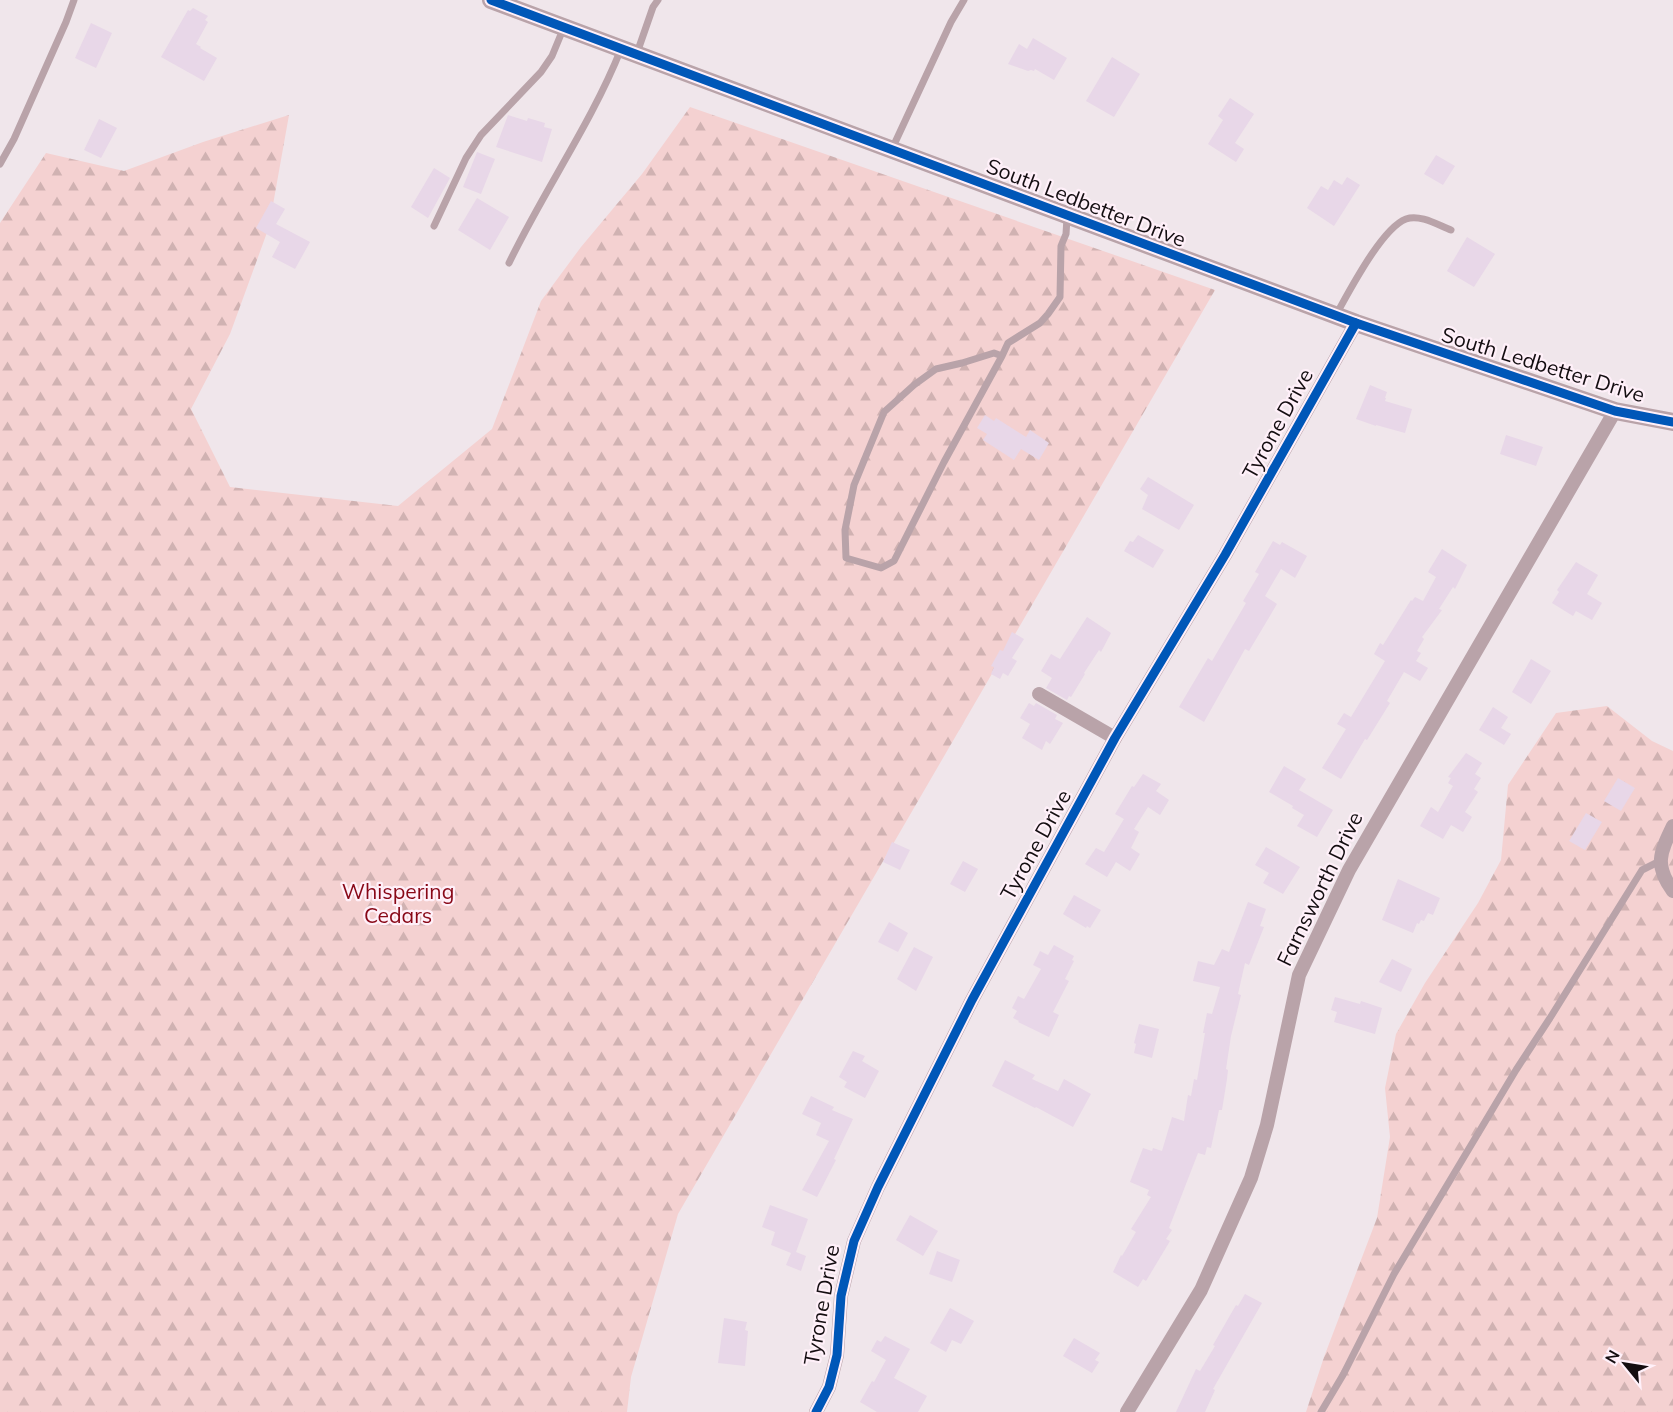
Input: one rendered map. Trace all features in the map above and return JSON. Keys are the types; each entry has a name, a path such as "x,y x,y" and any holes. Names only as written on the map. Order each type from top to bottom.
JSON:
{"street":[{"name":"South Ledbetter Drive","path":"491,0 1336,316 1615,411 1673,422"},
{"name":"Tyrone Drive","path":"816,1412 829,1387 837,1355 841,1296 854,1241 878,1187 972,1000 1115,738 1225,555 1356,323"},
{"name":"Farnsworth Drive","path":"1127,1412 1201,1290 1251,1178 1267,1125 1299,975 1349,870 1615,411"},
{"path":"1038,694 1115,738"},
{"path":"1673,826 1660,861 1666,881 1673,891"}],"lane":[{"path":"0,164 14,139 74,0"},
{"path":"509,263 609,80 629,52 658,0"},
{"path":"892,150 951,22 964,0"},
{"path":"434,226 466,158 481,135 541,72 552,56 564,27"},
{"path":"1002,356 994,353 936,369 884,412 854,484 845,530 846,558 881,568 894,561 944,462 1002,356 1008,343 1040,323 1060,297 1061,246 1066,234 1067,215"},
{"path":"1336,316 1354,283 1391,229 1406,219 1419,217 1451,230"},
{"path":"1320,1412 1343,1375 1394,1274 1516,1070 1642,870 1660,861"}],"green space":[{"name":"Whispering Cedars","path":"690,107 1215,290 678,1214 631,1377 627,1412 0,1412 0,223 46,153 124,171 203,142 289,115 269,227 230,334 191,409 230,487 398,506 492,429 541,301 581,247 642,174"},
{"path":"1607,706 1652,741 1673,751 1673,1412 1306,1412 1324,1357 1377,1218 1390,1137 1385,1088 1396,1034 1425,983 1478,903 1501,860 1508,785 1556,713"}],"building":[{"path":"193,8 208,16 205,20 208,22 196,44 217,58 204,81 161,57 188,10"},
{"path":"91,23 112,33 96,68 75,58"},
{"path":"1033,38 1067,58 1054,80 1035,69 1028,71 1008,64 1019,44 1027,49"},
{"path":"1112,57 1140,74 1114,117 1086,101"},
{"path":"1230,98 1254,114 1235,143 1244,149 1236,162 1208,144 1223,120 1218,116"},
{"path":"508,115 527,121 528,118 545,123 544,127 552,129 542,162 496,147"},
{"path":"99,119 117,128 101,158 84,150"},
{"path":"477,152 495,159 481,194 463,187"},
{"path":"1436,155 1455,166 1443,185 1424,174"},
{"path":"434,168 450,178 428,218 411,207"},
{"path":"1347,177 1360,185 1334,226 1307,208 1321,186 1328,190 1334,180 1342,185"},
{"path":"477,198 509,217 490,250 458,230"},
{"path":"271,201 285,209 276,224 310,242 295,269 272,257 280,242 256,228"},
{"path":"1467,237 1495,254 1474,287 1447,271"},
{"path":"1370,385 1387,392 1385,401 1412,409 1405,433 1356,419"},
{"path":"985,415 994,421 996,418 1026,437 1030,430 1049,443 1039,460 1021,449 1014,460 983,440 987,434 977,428"},
{"path":"1506,435 1543,447 1536,466 1500,454"},
{"path":"1148,477 1194,505 1179,530 1142,509 1148,495 1140,489"},
{"path":"1138,535 1164,550 1153,568 1124,551 1130,541 1133,542"},
{"path":"1273,541 1280,545 1282,542 1307,556 1295,578 1281,569 1265,596 1277,604 1249,651 1245,649 1204,722 1179,707 1208,658 1212,661 1246,603 1243,601 1259,574 1255,572"},
{"path":"1442,549 1467,565 1455,589 1453,587 1439,609 1442,610 1422,637 1424,639 1417,651 1421,653 1416,661 1428,668 1420,681 1404,672 1387,701 1390,703 1341,779 1322,768 1346,729 1337,724 1344,713 1351,717 1385,661 1374,654 1380,643 1383,645 1411,600 1415,597 1423,601 1436,577 1428,572"},
{"path":"1576,562 1598,575 1587,594 1602,603 1592,620 1576,611 1573,616 1552,603 1559,592 1557,590"},
{"path":"1087,617 1111,633 1101,652 1099,650 1067,700 1046,688 1052,678 1041,671 1051,654 1060,659"},
{"path":"1012,632 1024,639 1012,658 1017,661 1008,676 1003,673 1000,679 991,674 994,667 991,666 1000,650 1003,651"},
{"path":"1531,659 1551,671 1531,704 1512,692"},
{"path":"1029,703 1034,706 1036,703 1057,715 1055,719 1063,723 1050,744 1046,741 1042,750 1022,738 1030,724 1020,718"},
{"path":"1493,707 1508,717 1501,728 1511,734 1504,745 1479,730"},
{"path":"1466,753 1482,763 1475,774 1481,778 1474,789 1478,792 1465,812 1472,817 1463,832 1451,825 1443,839 1420,826 1431,807 1438,812 1453,786 1448,783 1451,778 1448,777"},
{"path":"1284,766 1306,779 1299,790 1333,810 1317,837 1297,826 1304,815 1269,792"},
{"path":"1143,774 1161,784 1156,791 1169,800 1160,815 1148,807 1134,829 1139,832 1131,848 1140,854 1130,871 1116,862 1107,877 1085,864 1096,848 1104,852 1124,819 1115,814 1132,786 1134,787"},
{"path":"1618,778 1635,788 1621,811 1604,801"},
{"path":"1586,813 1602,822 1585,850 1569,841"},
{"path":"892,842 910,850 900,870 883,862"},
{"path":"1266,847 1300,867 1283,894 1263,883 1269,873 1255,865"},
{"path":"963,861 978,869 965,892 950,884"},
{"path":"1398,879 1440,898 1433,915 1428,913 1424,921 1417,923 1413,933 1382,920"},
{"path":"1074,895 1101,910 1090,928 1087,926 1086,928 1063,914"},
{"path":"1248,902 1266,909 1260,926 1264,927 1249,965 1245,963 1238,994 1241,995 1231,1036 1222,1110 1219,1110 1211,1148 1207,1147 1205,1155 1198,1153 1169,1228 1172,1230 1166,1239 1170,1241 1146,1281 1143,1279 1138,1287 1113,1272 1136,1232 1131,1229 1151,1197 1147,1195 1149,1190 1130,1182 1143,1148 1162,1151 1172,1117 1184,1121 1188,1095 1191,1096 1194,1079 1197,1080 1207,1013 1212,1014 1220,987 1193,981 1198,961 1214,965 1222,949 1229,952"},
{"path":"889,922 908,933 898,952 878,942"},
{"path":"1054,945 1074,956 1072,960 1074,961 1065,979 1069,981 1053,1012 1059,1015 1049,1037 1018,1022 1013,1018 1017,1011 1012,1008 1018,996 1024,999 1041,969 1033,965 1040,951 1048,955"},
{"path":"914,947 933,957 916,991 897,979"},
{"path":"1392,959 1412,969 1401,992 1379,982"},
{"path":"1335,997 1360,1004 1361,1001 1382,1008 1375,1034 1334,1022 1337,1012 1331,1010"},
{"path":"1139,1024 1159,1029 1152,1058 1134,1053"},
{"path":"853,1051 865,1056 862,1061 879,1071 865,1098 844,1087 847,1082 839,1077"},
{"path":"1005,1060 1035,1075 1032,1079 1058,1091 1064,1079 1091,1094 1073,1127 992,1086"},
{"path":"811,1096 834,1107 832,1110 853,1119 817,1197 802,1190 829,1141 816,1135 821,1123 802,1114"},
{"path":"770,1205 808,1219 796,1252 806,1256 801,1271 786,1265 791,1253 771,1245 775,1232 762,1227"},
{"path":"910,1215 938,1231 923,1256 896,1240"},
{"path":"937,1251 960,1260 952,1282 929,1274"},
{"path":"1245,1294 1262,1303 1213,1389 1215,1390 1205,1412 1176,1412 1196,1369 1200,1371 1236,1305 1238,1306"},
{"path":"950,1308 974,1321 961,1344 952,1340 946,1352 930,1343"},
{"path":"724,1318 747,1322 745,1366 718,1363"},
{"path":"885,1336 910,1349 894,1378 927,1396 918,1412 877,1412 860,1402 886,1360 871,1351 877,1340 881,1342"},
{"path":"1074,1338 1100,1353 1095,1360 1099,1362 1092,1373 1063,1356"}],"cycle path":[{"path":"491,0 1356,323 1615,411 1673,422"},
{"path":"816,1412 829,1387 837,1355 841,1296 854,1241 878,1187 972,1000 1115,738 1225,555 1356,323"}]}
